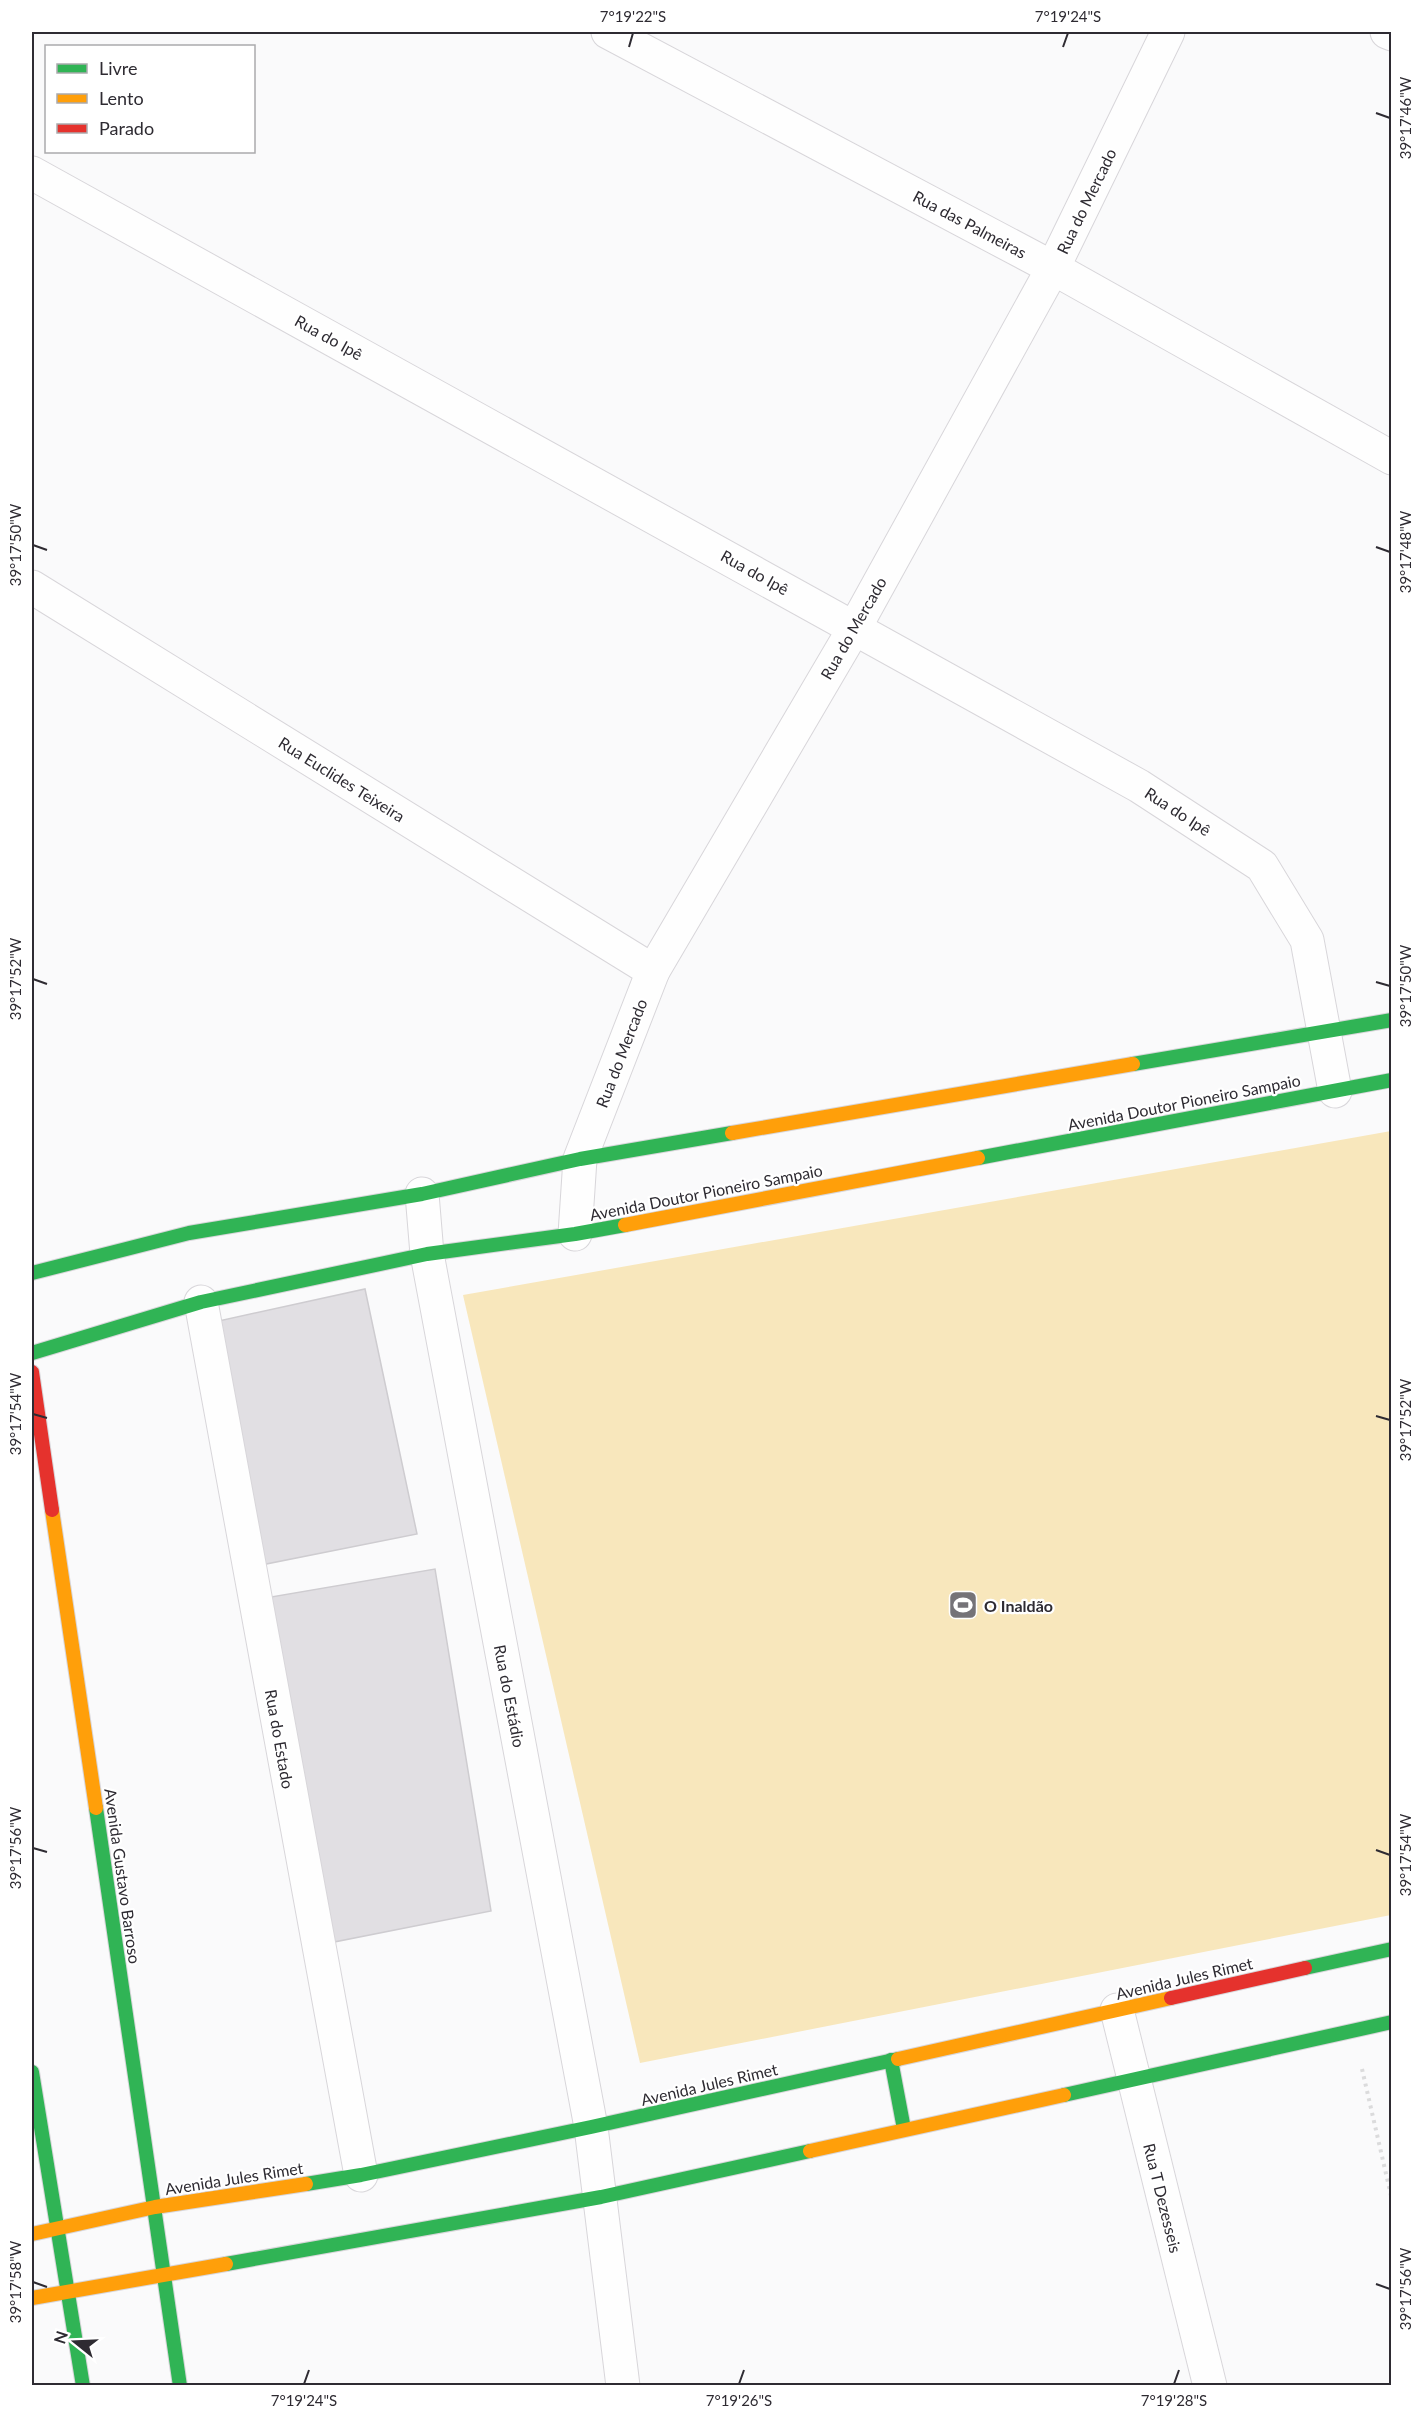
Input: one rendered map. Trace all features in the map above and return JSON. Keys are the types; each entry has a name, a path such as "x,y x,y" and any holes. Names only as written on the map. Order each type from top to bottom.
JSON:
{"street":[{"name":"Rua das Palmeiras","path":"608,32 1053,268 1392,458"},
{"name":"Rua do Mercado","path":"575,1234 580,1159 653,971 855,627 1053,268 1168,32"},
{"path":"1387,32 1392,34"},
{"name":"Rua do Ipê","path":"32,173 1139,786 1262,866 1307,940 1335,1091"},
{"name":"Rua Euclides Teixeira","path":"32,587 653,971"},
{"path":"32,1273 189,1233 422,1194 580,1159 1392,1020"},
{"name":"Avenida Doutor Pioneiro Sampaio","path":"32,1353 201,1302 427,1254 575,1234 1392,1080"},
{"name":"Rua do Estádio","path":"422,1194 427,1254 591,2127 623,2385"},
{"name":"Rua do Estado","path":"201,1302 361,2175"},
{"name":"Avenida Gustavo Barroso","path":"32,1372 180,2385"},
{"name":"Avenida Jules Rimet","path":"32,2234 155,2207 361,2175 591,2127 1392,1949"},
{"name":"Rua T Dezesseis","path":"1117,2010 1210,2385"},
{"path":"32,2298 601,2197 1392,2022"},
{"path":"891,2060 904,2129"},
{"path":"32,2072 83,2385"}],"path":[{"path":"1353,2031 1392,2200"}],"shaded area":[{"name":"O Inaldão","path":"1391,1131 1391,1915 640,2063 463,1295"}],"building":[{"path":"365,1289 417,1534 256,1566 214,1322"},
{"path":"435,1569 491,1911 334,1942 265,1598"}],"traffic: fast":[{"path":"1133,1064 1392,1020"},
{"path":"978,1158 1392,1080"},
{"path":"32,1273 189,1233 422,1194 580,1159 732,1133"},
{"path":"32,1353 201,1302 427,1254 625,1225"},
{"path":"96,1808 180,2386"},
{"path":"1305,1968 1392,1949"},
{"path":"1064,2095 1392,2022"},
{"path":"306,2184 361,2175 591,2127 898,2059"},
{"path":"891,2060 904,2129"},
{"path":"32,2072 83,2386"},
{"path":"226,2264 601,2197 810,2151"}],"traffic: slow":[{"path":"732,1133 1133,1064"},
{"path":"625,1225 978,1158"},
{"path":"52,1510 96,1808"},
{"path":"898,2059 1171,1998"},
{"path":"810,2151 1064,2095"},
{"path":"32,2234 155,2207 306,2184"},
{"path":"32,2298 226,2264"}],"traffic: jam":[{"path":"32,1372 52,1510"},
{"path":"1171,1998 1305,1968"}],"place":[{"name":"O Inaldão","path":"963,1605"}]}
